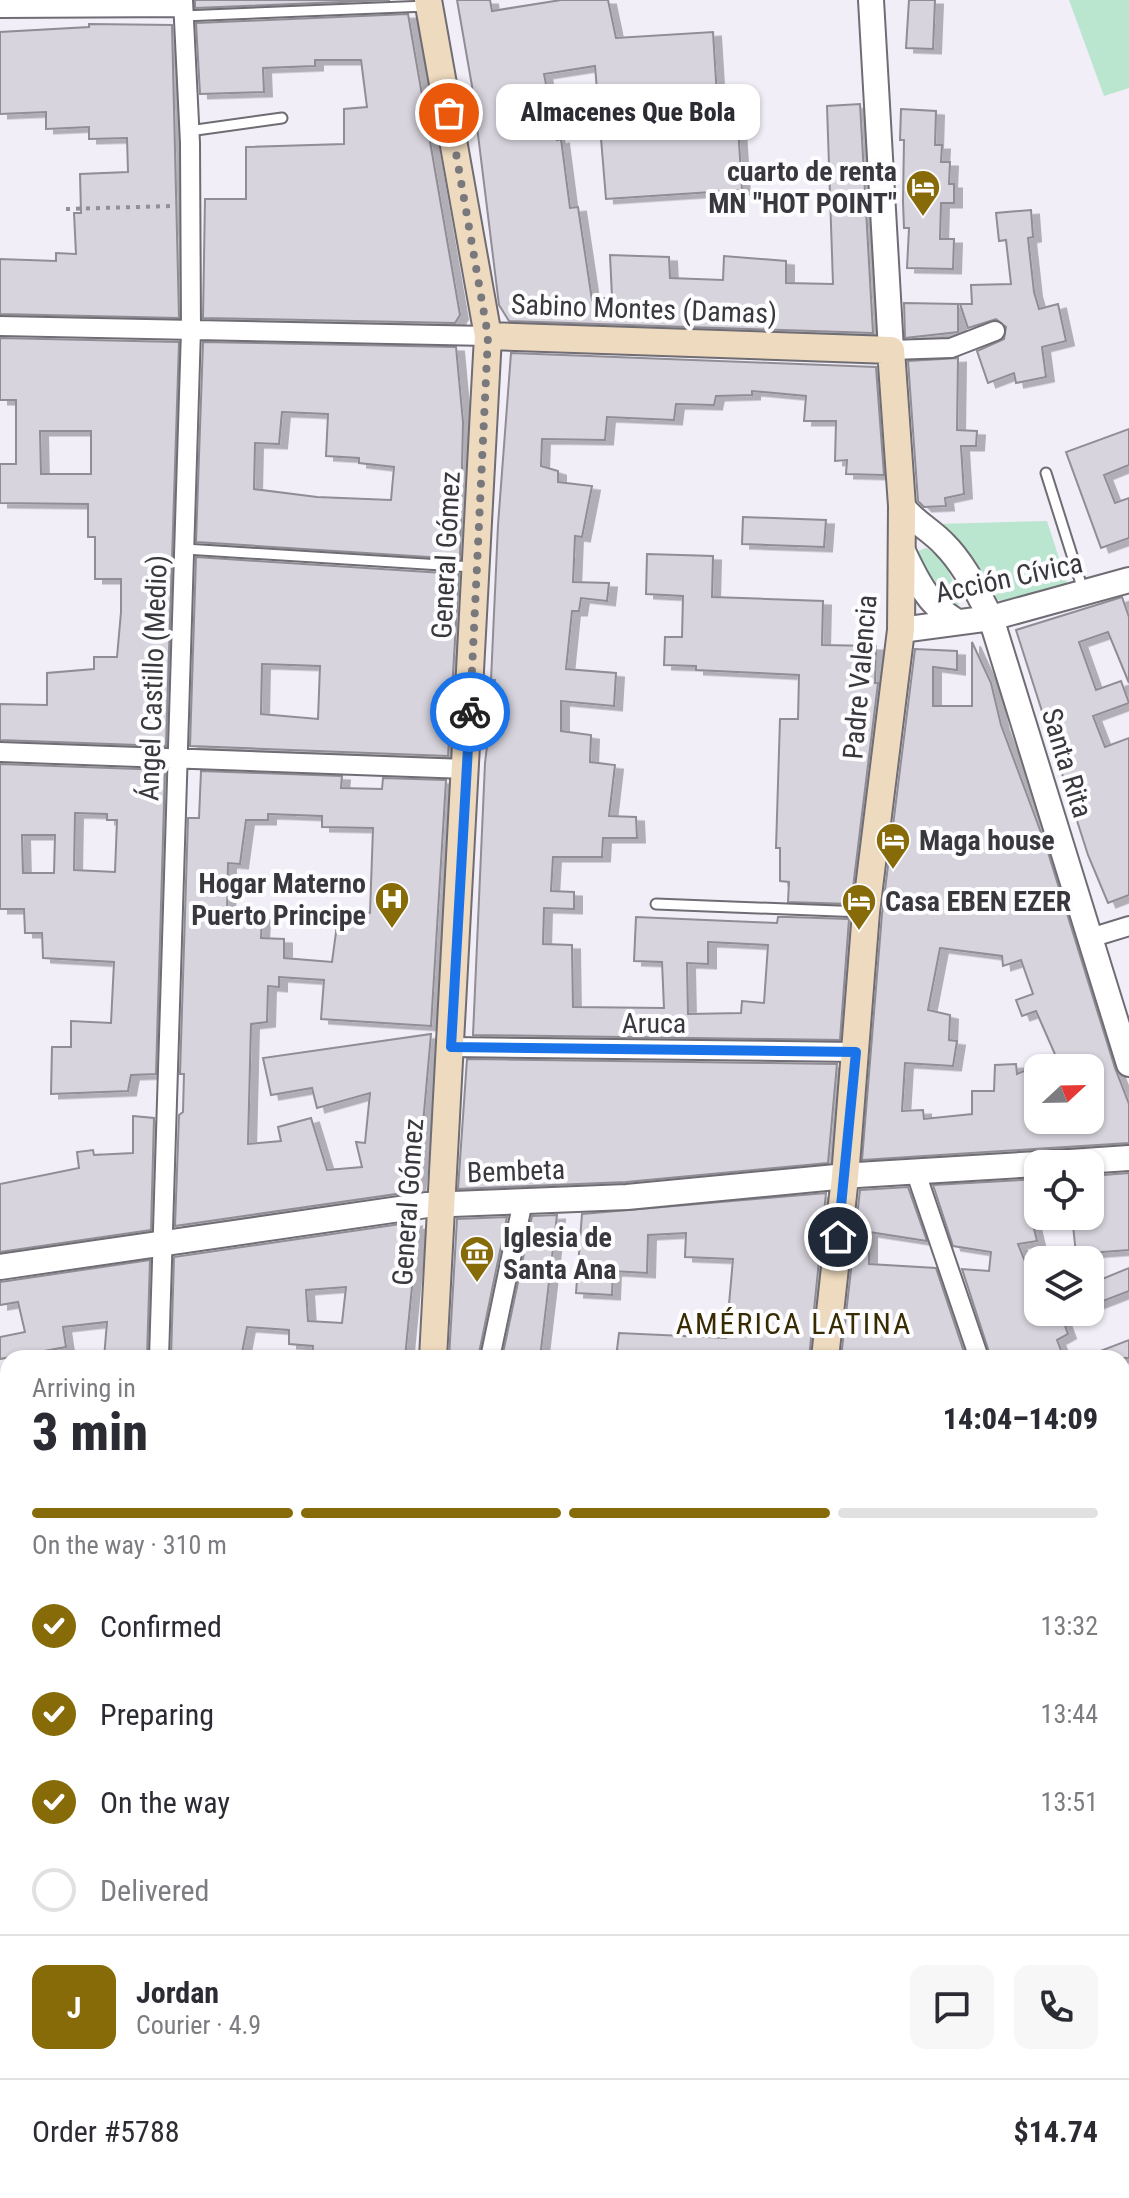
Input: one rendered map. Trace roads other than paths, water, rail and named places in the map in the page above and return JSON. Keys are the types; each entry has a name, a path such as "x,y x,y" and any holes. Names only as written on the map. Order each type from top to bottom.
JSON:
{"main road":[{"name":"General Gómez","path":"429,3 488,336 478,567 439,1204 433,1350"},
{"name":"Sabino Montes (Damas)","path":"488,336 891,350"},
{"name":"Padre Valencia","path":"826,1350 845,1177 866,912 901,630 902,506 891,350"}],"street":[{"name":"Padre Valencia","path":"871,0 891,350"},
{"path":"0,8 183,8"},
{"name":"Ángel Castillo (Medio)","path":"159,1350 191,330 191,205 183,8"},
{"name":"Sabino Montes (Damas)","path":"0,326 488,336"},
{"name":"Sabino Montes (Damas)","path":"891,350 951,348 995,331"},
{"name":"Santa Rita","path":"902,506 963,566 991,618 1129,1064"},
{"path":"900,545 920,587 939,611 956,621"},
{"name":"Acción Cívica","path":"901,630 991,618 1129,580"},
{"path":"0,752 466,769"},
{"path":"1090,938 1129,926"},
{"name":"Aruca","path":"451,1047 856,1052"},
{"name":"Bembeta","path":"1104,1160 1129,1158"},
{"name":"Bembeta","path":"0,1267 163,1241 439,1204 627,1197 845,1177 1024,1165"},
{"path":"916,1173 976,1350"},
{"path":"492,1350 523,1201"}],"lane":[{"path":"183,8 429,3"},
{"path":"189,131 282,118"},
{"path":"1046,473 1084,593"},
{"path":"185,549 478,567"},
{"path":"656,904 866,912"}],"place":[{"name":"Almacenes Que Bola","path":"449,113"},
{"name":"cuarto de renta MN \"HOT POINT\"","path":"923,218"},
{"name":"Maga house","path":"893,871"},
{"name":"Hogar Materno Puerto Principe","path":"392,930"},
{"name":"Casa EBEN EZER","path":"859,932"},
{"name":"Iglesia de Santa Ana","path":"477,1284"}],"district":[{"name":"AMÉRICA LATINA","path":"794,1323"}]}
